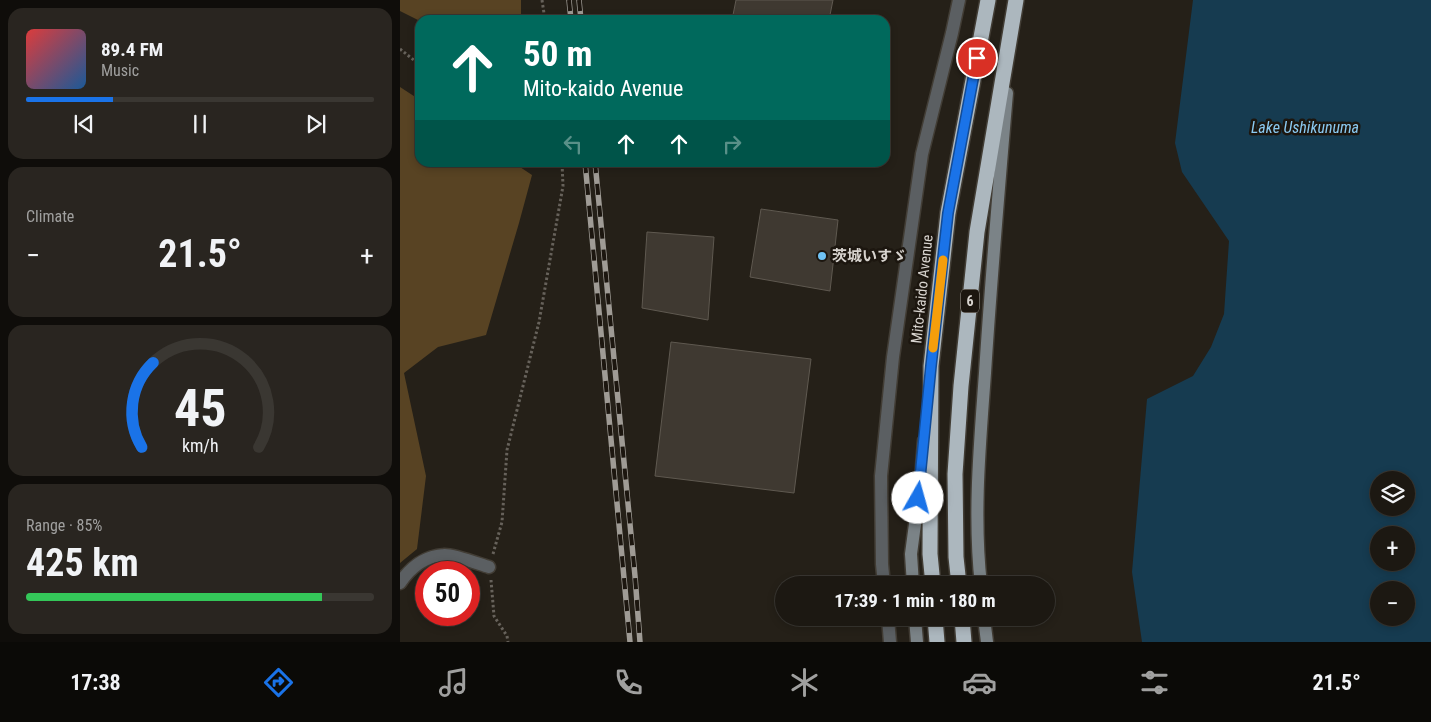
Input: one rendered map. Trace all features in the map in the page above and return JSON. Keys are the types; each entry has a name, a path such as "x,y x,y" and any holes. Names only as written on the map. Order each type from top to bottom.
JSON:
{"highway":[{"name":"Mito-kaido Avenue","path":"932,576 930,554 931,366 948,213 988,0"},
{"name":"6","path":"958,576 955,474 962,376 977,232 1016,0"},
{"path":"936,626 937,642"},
{"path":"963,626 964,642"}],"main road":[{"path":"980,576 977,554 978,486 993,262 1013,20"},
{"path":"912,576 911,554 921,479 931,366"},
{"path":"916,626 917,642"},
{"path":"985,626 987,642"}],"street":[{"path":"883,576 882,476 893,357 922,154 959,0"},
{"path":"400,583 407,573 426,558 446,554 489,567"},
{"path":"889,626 890,642"}],"path":[{"path":"542,0 544,15"},
{"path":"400,49 415,61"},
{"path":"508,642 507,636 494,616 489,567 502,522 507,450 539,322 563,186 562,167"}],"shaded area":[{"path":"400,0 521,0 521,15 415,15 415,18 400,11"},
{"path":"400,87 415,97 415,167 520,167 532,175 486,335 438,347 404,373 426,476 417,549 400,563"}],"water":[{"name":"Lake Ushikunuma","path":"1193,0 1431,0 1431,642 1142,642 1132,572 1147,399 1193,376 1211,347 1224,314 1229,241 1182,172 1175,143"}],"building":[{"path":"736,0 833,0 830,15 733,15"},
{"path":"761,209 838,220 830,291 750,277"},
{"path":"647,232 714,237 708,320 642,308"},
{"path":"671,342 811,359 794,493 655,476"}],"railway":[{"path":"569,0 570,15"},
{"path":"579,0 580,15"},
{"path":"585,167 630,642"},
{"path":"595,167 640,642"}],"slow traffic":[{"path":"933,348 943,260"}],"place":[{"name":"茨城いすゞ","path":"822,256"}],"route":[{"path":"918,498 948,213 977,58"}]}
